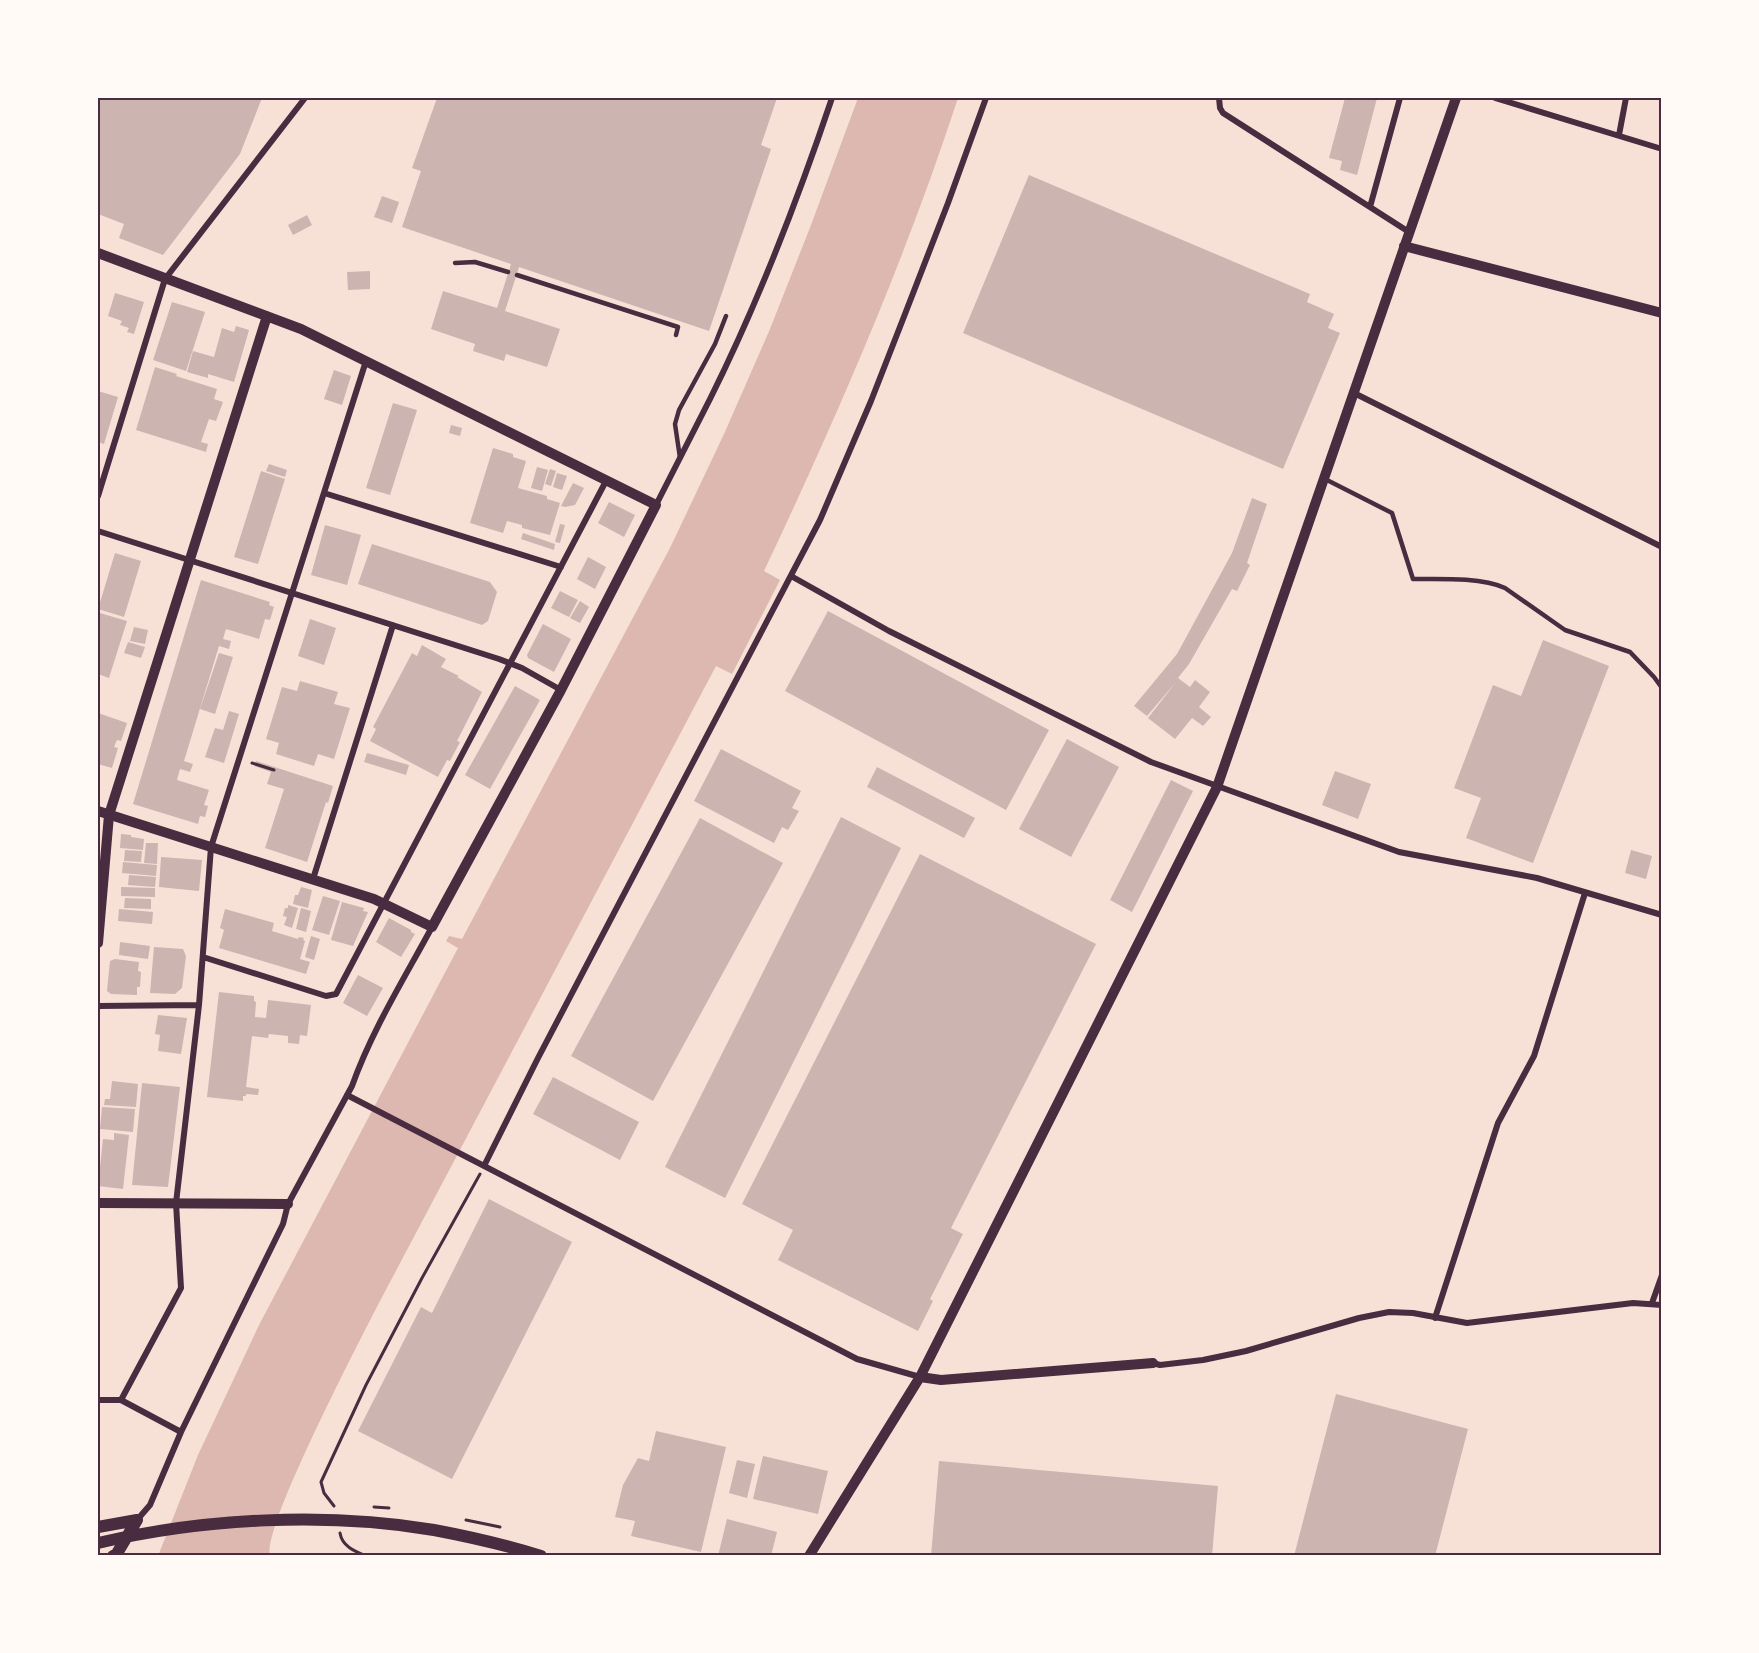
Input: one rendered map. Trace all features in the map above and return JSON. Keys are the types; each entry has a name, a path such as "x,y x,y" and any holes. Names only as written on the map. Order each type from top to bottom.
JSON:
{"main road":[{"path":"98,1527 137,1520"},
{"path":"113,1556 116,1555 137,1520"},
{"path":"98,1543 144,1533 210,1525 317,1520 433,1530 495,1542 541,1556"}],"street":[{"path":"98,496 165,279 304,98"},
{"path":"137,1520 150,1505 181,1432 283,1224 288,1204 347,1095 375,1033 561,690 711,398 808,170 832,98"},
{"path":"482,1165 820,520 871,401 986,98"},
{"path":"1219,98 1220,108 1228,116 1409,232"},
{"path":"1370,207 1400,98"},
{"path":"809,1556 920,1377 1218,787 1456,98"},
{"path":"1495,98 1662,149"},
{"path":"1618,135 1626,98"},
{"path":"1404,246 1662,313"},
{"path":"98,253 301,329 656,505"},
{"path":"98,943 103,813 189,560 267,316"},
{"path":"120,1400 181,1288 176,1203 199,1005 211,848 366,361"},
{"path":"1354,393 1662,547"},
{"path":"203,957 326,996 336,994 606,481"},
{"path":"324,493 561,567"},
{"path":"98,531 511,664 561,690"},
{"path":"791,576 890,631 1140,756 1218,787 1249,796 1399,852 1537,878 1662,915"},
{"path":"312,879 393,626"},
{"path":"103,813 385,903 432,927"},
{"path":"1435,1318 1498,1123 1534,1056 1585,893"},
{"path":"98,1006 199,1005"},
{"path":"347,1095 857,1359 920,1377 941,1380 1153,1363 1161,1365 1214,1358 1359,1318 1389,1312 1413,1313 1467,1323 1633,1303 1662,1305"},
{"path":"98,1203 288,1204"},
{"path":"1652,1303 1662,1275"},
{"path":"98,1400 120,1400 181,1432"}],"lane":[{"path":"455,263 476,262 508,272"},
{"path":"517,275 678,327 676,335"},
{"path":"680,458 675,424 679,410 715,344 726,316"},
{"path":"1324,479 1392,513 1413,579 1454,579 1505,588 1565,630 1630,652 1662,688"}],"path":[{"path":"252,763 274,770"},
{"path":"334,1506 324,1493 321,1482 376,1366 482,1165"},
{"path":"339,1529 341,1540 349,1548 366,1556"},
{"path":"334,1535 344,1536"}],"shaded area":[{"path":"858,98 958,98 893,278 818,455 764,571 780,580 732,674 716,666 380,1301 296,1473 271,1538 270,1555 158,1556 198,1455 259,1325 458,948 446,941 449,936 462,939 670,548 770,329"}],"building":[{"path":"98,98 262,98 240,154 163,255 119,238 124,224 98,214"},
{"path":"437,98 777,98 761,145 771,149 709,331 519,267 505,311 560,329 547,367 506,354 504,361 473,351 475,344 431,329 443,291 497,308 511,264 402,227 421,171 412,168"},
{"path":"1345,98 1377,98 1357,175 1340,170 1342,161 1329,158"},
{"path":"1029,175 1310,294 1307,302 1334,314 1328,328 1340,333 1283,469 963,333"},
{"path":"382,196 399,202 392,223 374,217"},
{"path":"307,215 312,225 293,235 288,225"},
{"path":"370,271 370,289 348,290 347,272"},
{"path":"115,293 144,302 134,334 127,332 129,328 120,325 122,321 108,316"},
{"path":"172,302 205,312 186,371 153,360"},
{"path":"236,326 249,330 234,382 208,374 208,378 187,372 193,351 214,357 222,328 234,332"},
{"path":"155,367 217,389 214,399 223,402 216,421 209,419 201,442 208,444 206,452 136,430"},
{"path":"334,370 351,376 342,405 324,399"},
{"path":"98,391 118,397 104,444 98,442"},
{"path":"393,403 417,410 390,495 366,488"},
{"path":"451,425 462,428 460,436 449,433"},
{"path":"493,448 526,461 518,488 547,496 547,499 560,503 550,535 522,528 522,525 507,521 503,533 470,523"},
{"path":"269,464 287,470 285,477 266,471"},
{"path":"537,467 548,470 542,491 531,488"},
{"path":"550,469 556,471 551,486 545,484"},
{"path":"261,471 285,479 258,564 234,557"},
{"path":"557,473 567,476 562,490 553,487"},
{"path":"573,483 584,488 575,505 561,506"},
{"path":"1252,498 1267,504 1247,563 1250,565 1237,591 1232,589 1189,664 1178,678 1190,687 1195,680 1210,692 1199,707 1211,717 1203,726 1192,718 1175,739 1148,718 1176,682 1147,716 1134,706 1177,654 1232,553"},
{"path":"609,502 635,515 624,537 598,523"},
{"path":"560,524 565,525 560,543 555,542"},
{"path":"325,525 361,535 347,585 311,575"},
{"path":"523,533 555,544 554,550 521,539"},
{"path":"372,544 490,582 497,592 488,621 482,625 358,584"},
{"path":"115,553 141,561 124,617 98,609"},
{"path":"588,557 606,567 595,589 577,579"},
{"path":"201,580 270,602 269,605 274,607 270,620 265,619 259,639 226,629 223,639 231,641 229,649 219,646 184,761 193,764 190,772 180,769 177,780 209,790 204,805 208,806 205,817 200,816 198,824 133,804"},
{"path":"560,591 578,600 569,617 551,608"},
{"path":"580,601 589,607 580,623 570,618"},
{"path":"828,611 1049,730 1006,810 785,691"},
{"path":"100,613 127,621 109,678 98,674"},
{"path":"310,619 336,628 324,665 298,656"},
{"path":"543,624 571,639 554,672 528,658 527,655"},
{"path":"134,627 148,630 145,644 130,641"},
{"path":"1543,640 1609,666 1533,863 1466,838 1481,798 1454,788 1493,685 1521,696"},
{"path":"128,642 145,647 141,658 124,653"},
{"path":"422,645 446,659 441,667 482,692 457,741 460,742 438,777 370,741 376,729 373,727 412,653 417,656"},
{"path":"219,653 233,657 215,714 200,709"},
{"path":"300,681 338,692 334,704 350,708 334,759 318,754 314,766 276,754 279,743 266,739 282,687 297,691"},
{"path":"515,686 540,700 490,789 465,775"},
{"path":"229,711 239,714 224,763 205,757 215,728 223,730"},
{"path":"98,713 127,723 121,741 117,740 114,747 118,748 112,768 98,764"},
{"path":"1067,739 1119,767 1071,857 1019,829"},
{"path":"721,749 801,791 792,808 799,811 788,830 782,827 774,843 694,801"},
{"path":"367,753 409,765 406,775 364,762"},
{"path":"256,761 333,786 307,862 265,848 284,789 267,784 271,772 254,766"},
{"path":"877,767 975,818 964,838 867,787"},
{"path":"1335,771 1371,784 1358,819 1322,805"},
{"path":"1171,780 1193,791 1132,912 1110,900"},
{"path":"841,817 901,848 725,1198 665,1167"},
{"path":"700,818 783,863 653,1101 571,1056"},
{"path":"121,834 144,839 143,850 120,848"},
{"path":"146,843 158,843 157,864 144,863"},
{"path":"125,850 142,851 141,862 124,861"},
{"path":"1631,850 1652,856 1646,879 1625,873"},
{"path":"920,854 1096,944 951,1228 963,1234 930,1299 933,1301 918,1331 778,1260 793,1230 742,1204"},
{"path":"161,857 202,860 199,891 159,887"},
{"path":"123,862 157,865 156,876 122,873"},
{"path":"129,875 156,877 155,887 128,885"},
{"path":"121,887 155,888 155,897 121,896"},
{"path":"301,887 312,890 308,908 293,904 295,895 298,895"},
{"path":"323,896 340,901 329,935 312,930"},
{"path":"125,898 151,899 151,909 124,908"},
{"path":"342,902 364,908 363,911 368,912 353,946 331,940"},
{"path":"288,905 298,908 292,928 284,925 287,917 283,916"},
{"path":"301,908 311,911 306,932 296,929"},
{"path":"119,909 153,912 152,924 118,921"},
{"path":"225,909 274,923 272,931 298,939 299,937 304,938 300,959 310,962 306,974 219,948 224,930 220,928"},
{"path":"389,918 415,934 401,957 376,942"},
{"path":"311,936 320,939 314,960 305,957"},
{"path":"120,942 150,946 148,959 119,955"},
{"path":"154,947 183,949 186,956 182,988 175,994 150,993"},
{"path":"115,959 139,962 138,971 141,972 137,995 111,994 107,991 110,961"},
{"path":"358,975 383,988 367,1016 343,1003"},
{"path":"219,992 254,996 255,1017 266,1018 268,1000 311,1005 307,1036 300,1035 299,1044 288,1043 288,1036 269,1034 268,1038 252,1036 246,1087 259,1089 258,1095 246,1094 243,1096 243,1101 207,1097"},
{"path":"158,1015 187,1018 181,1054 158,1051 160,1035 155,1034"},
{"path":"553,1077 639,1122 620,1160 533,1114"},
{"path":"112,1081 138,1084 136,1107 104,1105 105,1099 110,1099"},
{"path":"142,1083 180,1087 168,1187 132,1185"},
{"path":"102,1107 135,1109 133,1132 100,1129"},
{"path":"114,1133 129,1135 123,1189 98,1186 103,1139 114,1140"},
{"path":"489,1199 572,1242 452,1479 358,1431 421,1307 432,1313"},
{"path":"1336,1394 1468,1429 1435,1556 1294,1556"},
{"path":"656,1431 726,1447 701,1552 631,1536 635,1521 615,1517 623,1485 638,1458 649,1461"},
{"path":"763,1456 828,1471 818,1514 753,1499"},
{"path":"737,1460 755,1464 747,1498 729,1493"},
{"path":"939,1461 1218,1486 1212,1556 931,1556"},
{"path":"727,1519 777,1532 771,1556 718,1556"}]}
